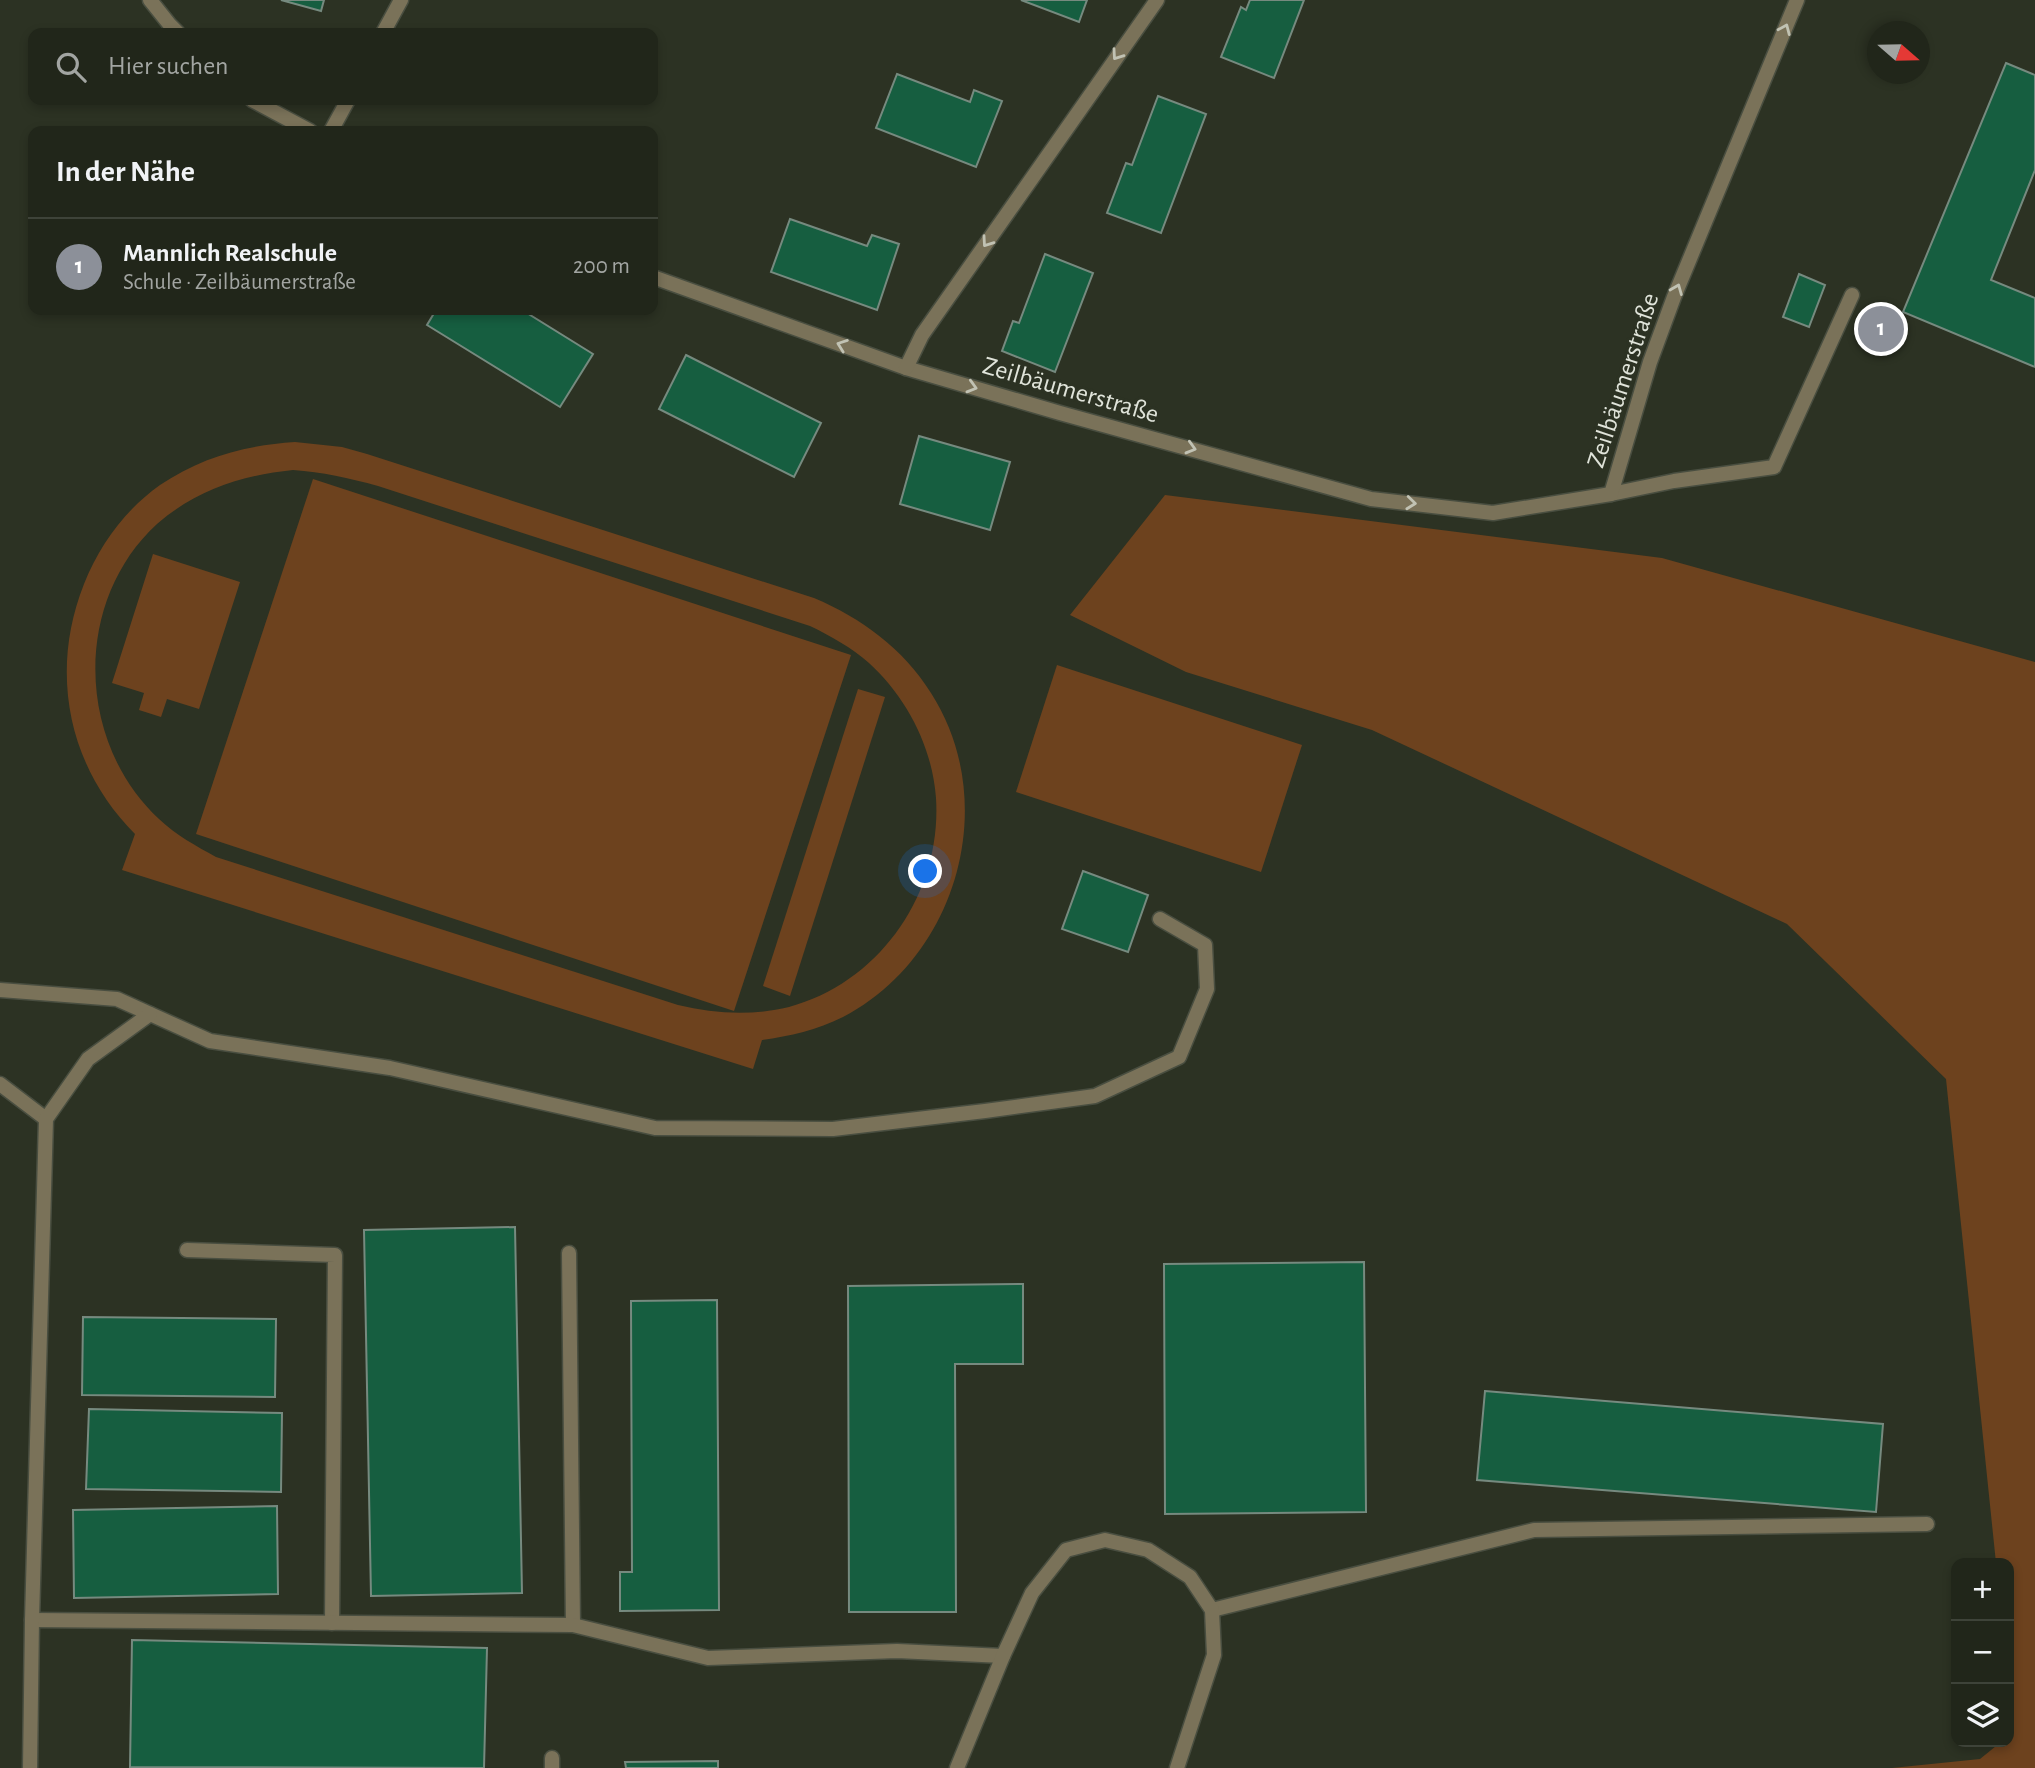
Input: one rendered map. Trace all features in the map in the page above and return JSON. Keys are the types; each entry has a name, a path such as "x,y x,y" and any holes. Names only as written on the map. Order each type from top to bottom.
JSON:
{"street":[{"path":"150,0 173,28"},
{"path":"386,28 401,0"},
{"path":"906,368 922,335 1157,0"},
{"name":"Zeilbäumerstraße","path":"658,279 906,368 1371,499 1493,513 1611,494 1664,323 1797,0"},
{"path":"261,105 301,126"},
{"path":"334,126 345,105"},
{"path":"1611,494 1675,481 1774,467 1852,295"},
{"path":"0,989 117,999 210,1041 390,1068 655,1128 832,1129 1095,1096 1179,1057 1207,989 1205,945 1160,919"},
{"path":"30,1768 46,1119 88,1059 150,1014"},
{"path":"0,1084 46,1119"},
{"path":"187,1250 335,1255 332,1623"},
{"path":"569,1253 573,1625"},
{"path":"1212,1610 1534,1530 1927,1524"},
{"path":"957,1768 1032,1593 1066,1550 1105,1540 1148,1550 1191,1577 1212,1610 1214,1655 1177,1768"},
{"path":"32,1620 573,1625 708,1658 897,1651 1003,1656"}],"shaded area":[{"path":"295,442 342,447 367,454 814,598 848,615 880,636 908,662 931,693 952,736 963,781 964,828 956,873 940,917 915,956 883,990 843,1017 803,1032 762,1040 753,1069 122,870 135,834 112,808 94,779 80,749 71,717 67,684 68,651 73,617 84,584 115,529 136,505 160,485 192,467 225,454","holes":["293,470 378,486 810,626 869,663 895,692 915,724 929,760 936,798 935,833 929,867 916,899 899,928 878,955 852,977 822,995 789,1007 734,1013 706,1010 678,1005 216,857 172,830 132,787 112,751 100,712 95,672 99,631 110,592 130,556 157,524 172,512 204,493 238,480"]},
{"path":"313,479 851,655 734,1011 196,834"},
{"path":"1165,495 1662,558 2035,662 2035,1768 1892,1768 1980,1759 1995,1747 2014,1747 2014,1558 1995,1558 1946,1079 1787,924 1372,730 1186,672 1070,615"},
{"path":"153,554 240,582 199,709 167,699 161,717 139,710 144,693 112,683"},
{"path":"1057,665 1302,745 1261,872 1016,792"},
{"path":"858,689 885,697 790,996 763,986"}],"building":[{"path":"281,0 324,0 321,11"},
{"path":"1021,0 1087,0 1079,22"},
{"path":"1250,0 1304,0 1274,78 1221,57 1241,7 1246,10"},
{"path":"2006,63 2035,75 2035,170 1991,280 2035,298 2035,367 1903,312"},
{"path":"897,74 970,102 974,90 1002,101 976,167 876,128"},
{"path":"1158,96 1206,114 1161,233 1107,213 1126,163 1132,165"},
{"path":"790,219 867,246 872,235 899,244 877,310 771,272"},
{"path":"1045,254 1093,273 1055,372 1002,351 1013,321 1019,323"},
{"path":"1799,274 1825,285 1809,327 1783,317"},
{"path":"433,315 530,315 593,354 560,407 427,325"},
{"path":"686,355 821,423 794,477 659,409"},
{"path":"919,436 1010,462 990,530 900,504"},
{"path":"1083,871 1148,895 1128,952 1062,929"},
{"path":"515,1227 522,1593 371,1596 364,1230"},
{"path":"1364,1262 1366,1512 1165,1514 1164,1264"},
{"path":"1023,1284 1023,1364 955,1364 956,1612 849,1612 848,1286"},
{"path":"717,1300 719,1610 620,1611 620,1572 632,1572 631,1301"},
{"path":"83,1317 276,1319 275,1397 82,1395"},
{"path":"1485,1391 1883,1424 1876,1512 1477,1480"},
{"path":"89,1409 282,1413 281,1492 86,1489"},
{"path":"277,1506 278,1594 74,1598 73,1510"},
{"path":"132,1640 487,1648 484,1768 130,1767"},
{"path":"718,1761 718,1768 626,1768 625,1762"}],"place":[{"name":"Mannlich Realschule","path":"1881,329"}]}
